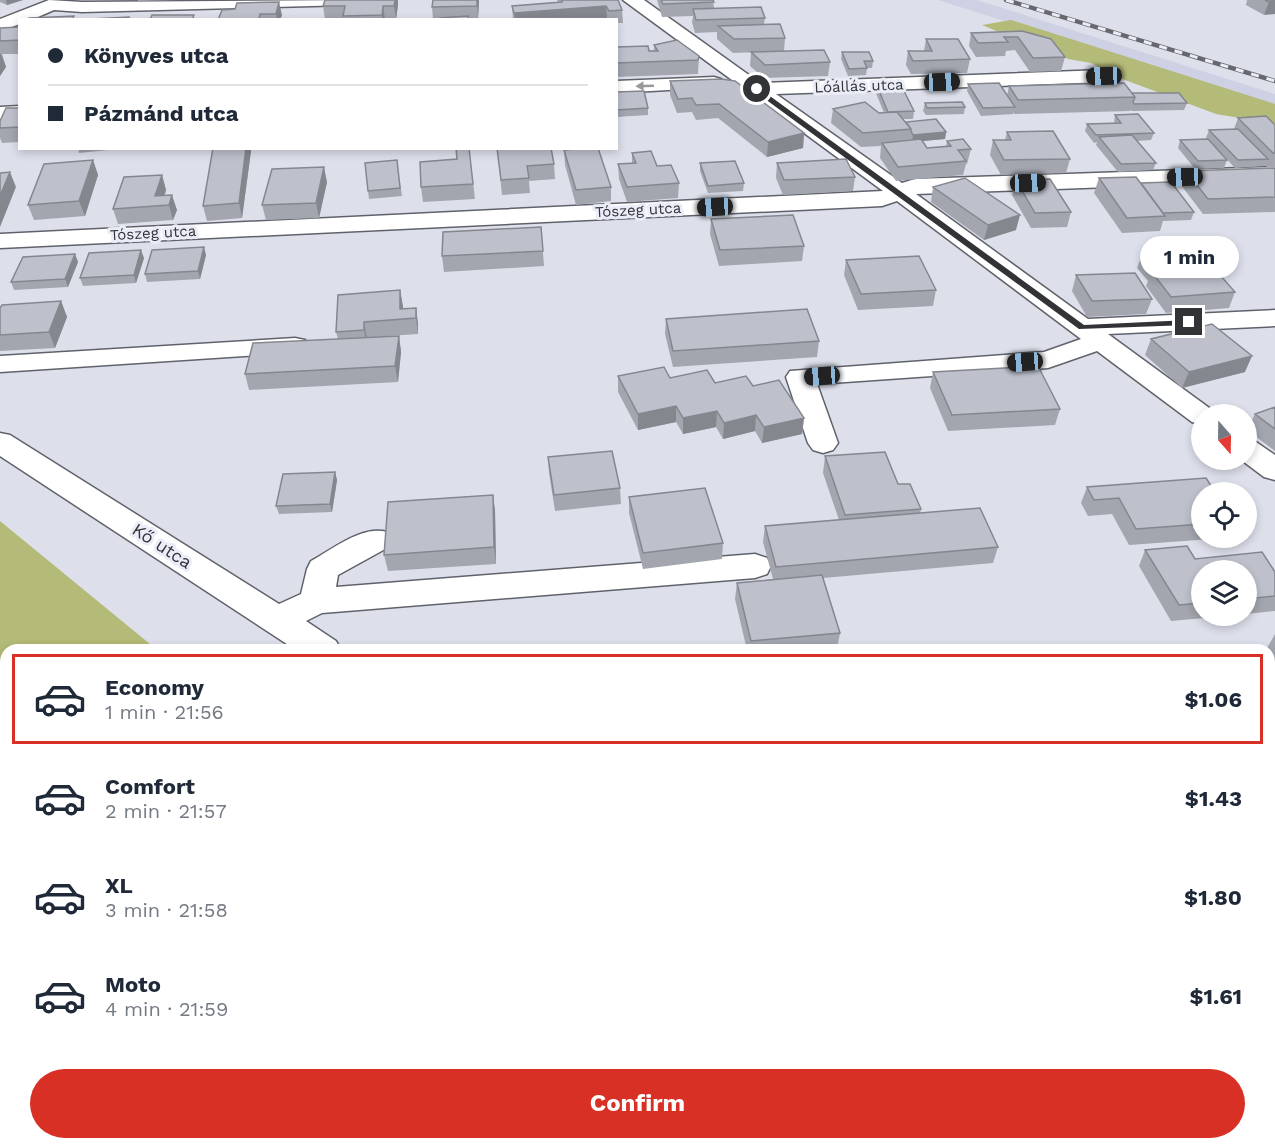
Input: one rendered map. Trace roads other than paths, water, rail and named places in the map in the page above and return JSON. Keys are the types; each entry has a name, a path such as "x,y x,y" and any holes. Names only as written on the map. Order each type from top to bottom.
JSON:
{"street":[{"path":"0,25 59,2 82,7 351,0"},
{"path":"632,0 899,192 1191,408"},
{"name":"Lóállás utca","path":"618,87 1104,76"},
{"path":"0,112 18,112"},
{"name":"Tószeg utca","path":"0,241 882,199 915,186 1275,174"},
{"path":"823,443 800,377 1048,360 1092,334 1275,318"},
{"path":"0,364 320,344"},
{"name":"Kő utca","path":"0,442 315,644"},
{"path":"1257,457 1275,470"},
{"path":"316,601 323,569 376,540"},
{"path":"278,620 316,601 755,566"}],"railway":[{"path":"1006,0 1275,81"}]}
